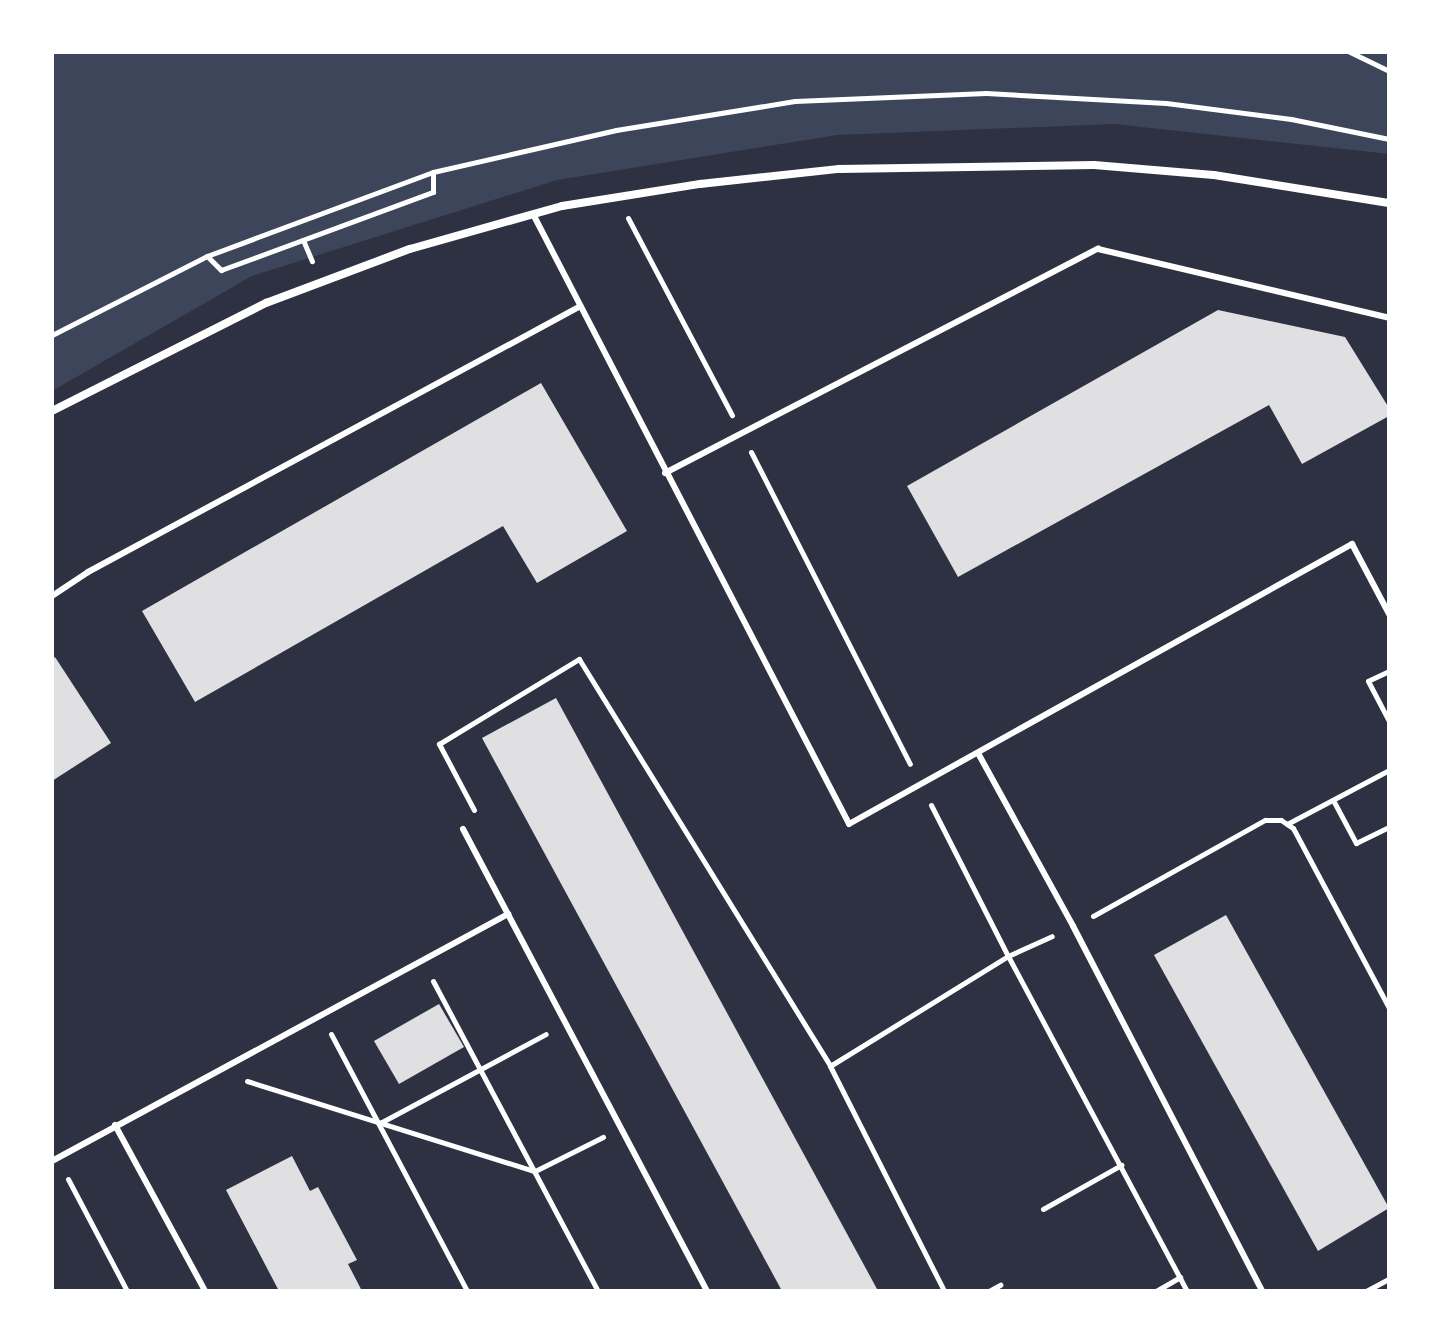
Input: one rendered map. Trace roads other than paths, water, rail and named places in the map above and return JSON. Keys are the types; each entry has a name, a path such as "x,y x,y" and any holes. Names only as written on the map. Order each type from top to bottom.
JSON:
{"street":[{"path":"52,411 266,303 410,249 533,214 700,184 839,169 1094,165 1214,175 1389,203"}],"lane":[{"path":"533,214 849,824 1352,544 1389,614"},
{"path":"665,473 1098,249 1389,318"},
{"path":"52,596 88,572 579,307"},
{"path":"978,753 1073,926 1262,1291"},
{"path":"463,829 707,1291"},
{"path":"52,1161 508,914"},
{"path":"115,1125 205,1291"}]}
